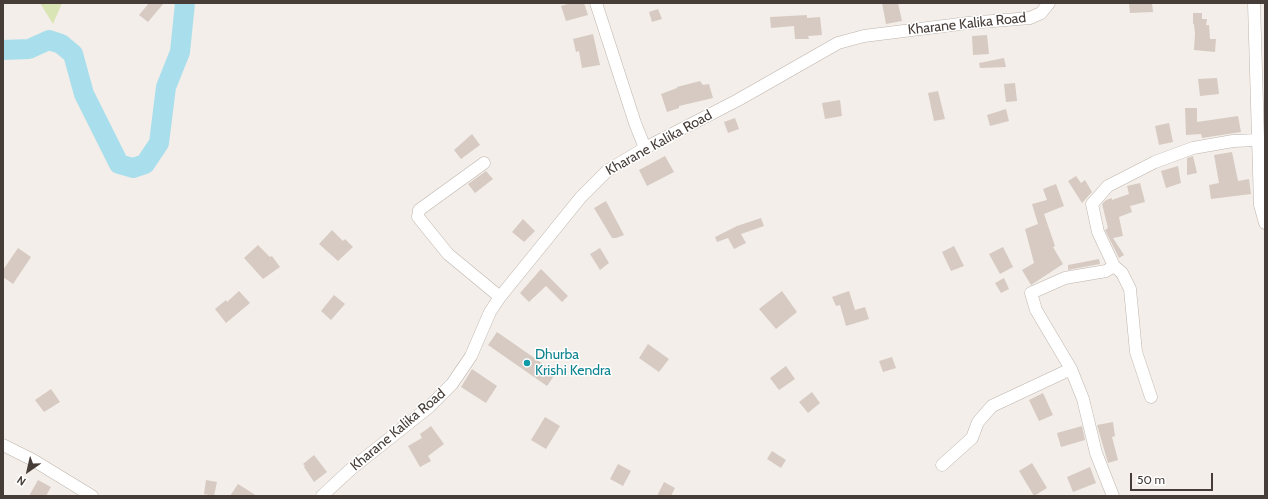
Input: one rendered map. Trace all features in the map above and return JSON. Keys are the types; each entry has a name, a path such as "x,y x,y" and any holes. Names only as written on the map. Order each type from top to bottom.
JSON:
{"street":[{"path":"596,3 635,123 645,148"},
{"name":"Kharane Kalika Road","path":"322,496 351,469 429,407 452,384 471,356 490,312 500,297 593,183 607,171 645,148 738,100 838,43 864,36 968,23 1030,18 1041,13 1049,3"},
{"path":"1254,3 1260,205 1265,223"},
{"path":"1151,396 1136,352 1130,290 1122,273 1114,266 1098,232 1092,204 1108,186 1155,162 1193,148 1233,141 1258,140"},
{"path":"484,163 419,210 418,217 448,254 500,297"},
{"path":"1112,496 1096,453 1083,399 1071,369 1036,310 1031,293 1065,278 1106,271 1114,266"},
{"path":"942,465 972,438 978,422 992,406 1071,369"},
{"path":"3,445 33,460 92,496"}],"green space":[{"path":"40,3 62,3 53,24"}],"building":[{"path":"149,3 164,3 148,22 139,15"},
{"path":"571,3 584,3 588,15 566,21 561,6"},
{"path":"882,3 898,3 902,21 886,24"},
{"path":"1129,3 1152,3 1153,12 1130,13"},
{"path":"658,9 662,19 652,22 649,12"},
{"path":"1193,13 1202,13 1202,19 1207,19 1206,25 1209,25 1210,39 1216,39 1215,52 1194,50 1195,34"},
{"path":"807,15 807,18 820,17 822,35 808,36 809,39 795,39 794,26 771,28 770,17"},
{"path":"593,34 600,65 582,68 579,51 576,52 573,39"},
{"path":"987,35 989,54 973,55 972,36"},
{"path":"1004,58 1006,67 980,68 979,63"},
{"path":"1217,78 1219,94 1200,96 1198,79"},
{"path":"700,81 703,85 709,84 713,98 679,106 679,108 667,112 661,94 677,87"},
{"path":"1015,83 1017,101 1006,102 1004,84"},
{"path":"938,91 945,119 934,121 928,93"},
{"path":"840,100 842,116 825,119 822,103"},
{"path":"1185,108 1197,108 1197,122 1238,116 1241,132 1202,138 1201,134 1186,135"},
{"path":"1006,109 1009,121 990,126 987,115"},
{"path":"735,118 739,129 728,133 724,122"},
{"path":"1169,123 1173,142 1159,145 1155,126"},
{"path":"472,134 480,145 461,159 454,150"},
{"path":"1232,152 1238,181 1249,179 1251,194 1211,199 1209,185 1219,183 1214,155"},
{"path":"665,156 674,172 647,186 639,170"},
{"path":"1193,156 1197,173 1187,175 1187,158"},
{"path":"1178,166 1181,183 1166,188 1161,171"},
{"path":"486,171 493,179 475,193 468,184"},
{"path":"1076,176 1081,183 1085,180 1092,192 1082,203 1068,181"},
{"path":"1140,183 1145,202 1130,206 1132,212 1119,217 1123,236 1113,238 1124,255 1119,258 1105,230 1108,228 1102,204 1106,200 1112,198 1112,200 1129,194 1127,186"},
{"path":"1056,184 1064,206 1044,214 1055,246 1053,247 1063,264 1031,285 1022,270 1034,263 1025,229 1038,224 1032,204 1047,200 1043,189"},
{"path":"606,201 624,235 612,238 594,208"},
{"path":"761,218 764,226 741,234 746,243 734,249 728,238 717,242 715,237 737,226"},
{"path":"523,219 535,231 524,242 512,232"},
{"path":"332,230 343,241 345,239 353,247 338,261 319,244"},
{"path":"258,245 270,257 272,256 280,267 263,279 244,258"},
{"path":"954,246 964,266 951,271 942,252"},
{"path":"1003,247 1013,267 1000,274 989,254"},
{"path":"18,248 31,257 13,284 3,277 3,270"},
{"path":"600,248 609,263 600,270 590,254"},
{"path":"1099,259 1100,264 1068,270 1068,265"},
{"path":"541,269 568,296 562,302 546,286 529,302 520,293"},
{"path":"1004,278 1009,289 1001,293 995,283"},
{"path":"239,291 250,303 226,323 215,309 226,300 227,302"},
{"path":"782,291 797,312 776,329 759,309"},
{"path":"849,291 855,310 865,307 869,319 846,326 840,305 836,306 832,297"},
{"path":"334,295 345,304 331,320 321,311"},
{"name":"Dhurba Krishi Kendra","path":"497,332 556,373 547,386 488,345"},
{"path":"648,344 669,359 659,372 639,358"},
{"path":"892,357 896,368 883,372 879,361"},
{"path":"786,366 795,379 779,390 770,378"},
{"path":"472,369 497,386 486,403 461,387"},
{"path":"51,389 60,402 44,412 35,400"},
{"path":"812,392 820,403 808,413 799,402"},
{"path":"1043,393 1053,415 1039,421 1029,400"},
{"path":"545,417 560,426 546,449 531,440"},
{"path":"1113,422 1115,436 1112,437 1118,460 1108,463 1097,425"},
{"path":"431,426 444,444 428,456 431,461 420,467 408,446 422,438 420,434"},
{"path":"1082,426 1085,440 1061,447 1057,433"},
{"path":"772,451 786,460 781,468 767,459"},
{"path":"314,455 327,472 314,482 303,464"},
{"path":"1032,463 1047,488 1034,496 1019,471"},
{"path":"618,464 631,471 623,486 610,479"},
{"path":"1090,467 1096,483 1073,492 1067,477"},
{"path":"38,480 51,487 46,496 29,496"},
{"path":"206,480 217,482 214,496 204,494"},
{"path":"664,482 675,488 671,496 657,496"},
{"path":"238,484 257,496 230,496"}],"waterway":[{"path":"3,50 29,49 49,40 61,44 73,54 84,94 119,164 133,168 145,164 159,143 166,87 180,52 185,3"}],"place":[{"name":"Dhurba Krishi Kendra","path":"527,363"}]}
